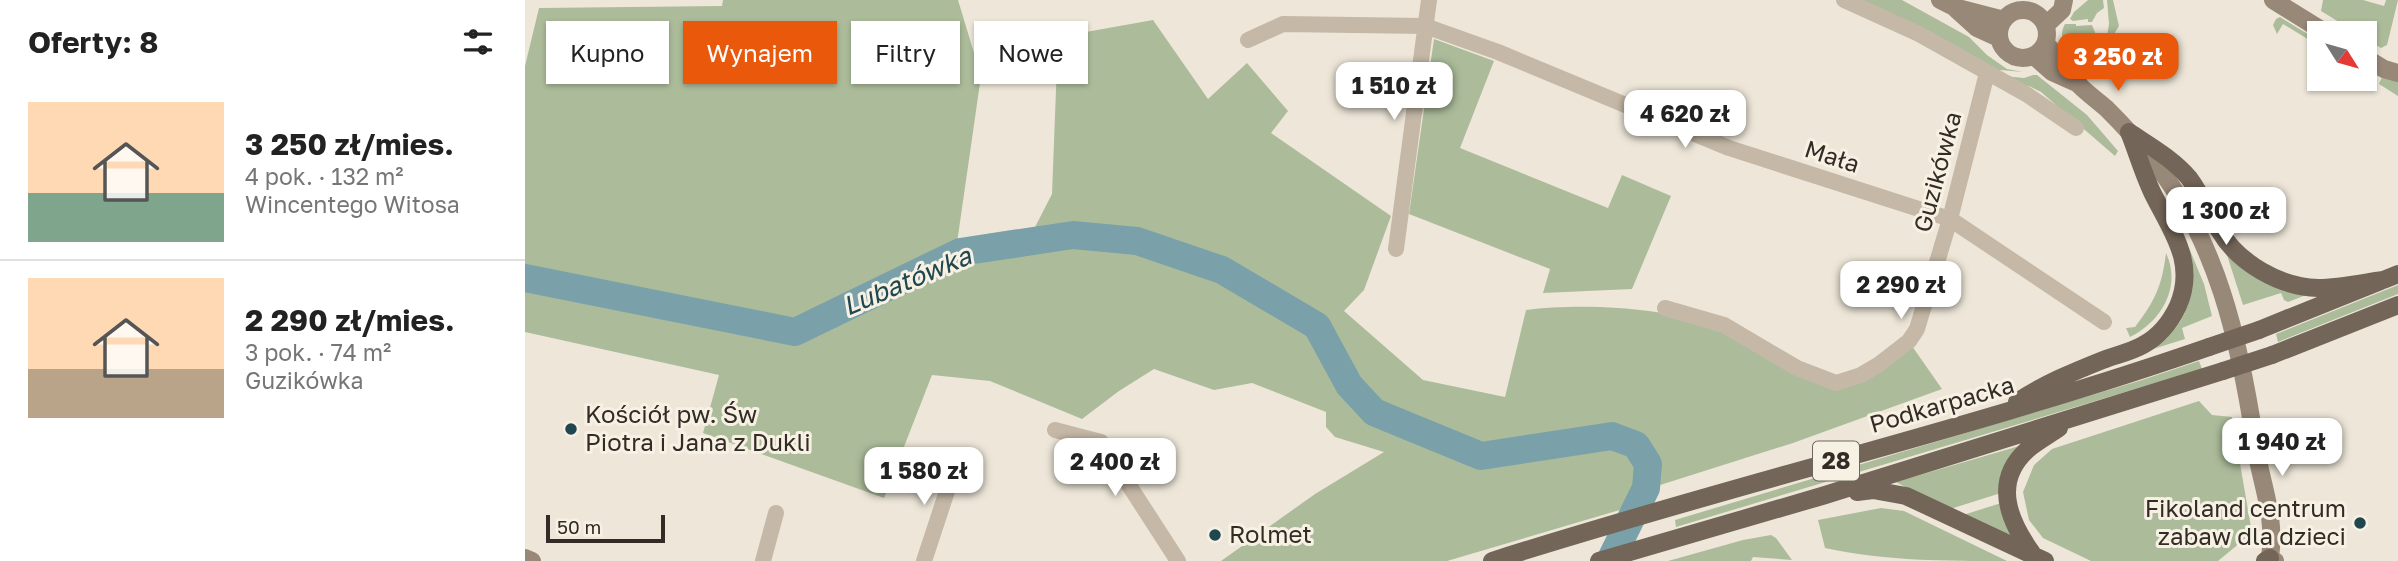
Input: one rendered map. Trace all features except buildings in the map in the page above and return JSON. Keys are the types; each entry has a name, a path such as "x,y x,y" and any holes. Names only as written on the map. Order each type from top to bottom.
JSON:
{"main road":[{"path":"2129,132 2162,154 2188,177 2220,233 2254,266 2282,281 2318,288 2391,277"},
{"path":"1996,415 2044,385 2143,346 2162,332 2171,320 2185,289 2186,269 2179,244 2151,190 2129,132"},
{"name":"Podkarpacka","path":"1492,561 2139,371 2259,330 2391,277"},
{"name":"Podkarpacka","path":"1598,561 2074,419 2272,355 2398,305"},
{"path":"2040,558 2018,534 2009,512 2006,498 2009,481 2015,466 2026,451 2074,419"},
{"path":"1822,496 1873,490 1906,496 2040,558"}],"street":[{"path":"1396,249 1429,0"},
{"path":"1844,0 1920,34 2026,94 2076,128"},
{"path":"2046,25 2062,10 2064,0"},
{"path":"2273,0 2307,21"},
{"path":"1947,3 2001,29"},
{"path":"2040,6 2040,17 2046,25 2048,34 2040,50 2027,59 2012,56 2001,45 2001,29 2012,12 2040,6"},
{"name":"Mała","path":"1248,40 1283,24 1425,26 1498,52 1729,148 1949,219 2104,322"},
{"path":"2040,50 2052,72 2078,84 2129,132 2168,181 2199,234 2213,266 2249,398 2255,446 2273,534 2270,560"},
{"path":"2377,65 2398,73"},
{"name":"Guzikówka","path":"1665,309 1724,325 1797,368 1836,383 1861,375 1909,341 1917,329 1987,73"},
{"path":"1055,430 1101,442 1178,561"},
{"path":"924,561 956,464"},
{"path":"763,561 775,513"},
{"path":"525,558 532,561"}],"green space":[{"path":"723,0 958,0 974,53 974,84 980,84 957,243 1032,233 1052,194 1056,84 1088,84 1088,32 1153,20 1208,99 1247,63 1288,111 1271,133 1391,216 1364,290 1344,311 1423,380 1505,397 1526,310 1599,307 1652,311 1722,329 1841,389 1912,346 1942,389 1793,443 1657,486 1623,509 1447,561 1221,561 1315,494 1384,452 1335,437 1326,427 1326,412 1252,383 1214,390 1154,369 1082,419 990,381 932,375 884,498 703,433 719,375 525,332 525,66 539,8 722,6"},
{"path":"1860,0 1902,0 1969,37 1987,55 2007,69 2023,72 2000,70 1997,74"},
{"path":"2088,0 2103,0 2104,8 2092,22 2088,22 2088,19 2070,19 2074,12"},
{"path":"2107,0 2113,0 2119,26 2105,49 2109,24"},
{"path":"2323,0 2363,0 2384,6 2386,0 2398,0 2387,45 2381,48 2377,46 2377,21 2337,21 2321,11"},
{"path":"2280,17 2307,34 2307,39 2283,24 2277,34 2273,25"},
{"path":"2065,24 2092,25 2097,37 2103,40 2101,55 2094,68 2089,69 2064,43 2062,31"},
{"path":"1434,39 1494,61 1460,148 1608,208 1622,175 1671,196 1632,289 1543,293 1550,269 1409,214"},
{"path":"2037,75 2087,115 2118,151 2115,156 2041,92 2029,86 2025,88 2003,76 2024,78"},
{"path":"2382,77 2398,82 2398,96 2379,84"},
{"path":"2189,248 2204,284 2212,316 2182,328 2185,339 2153,349 2178,325 2188,305 2192,283"},
{"path":"2166,253 2171,278 2166,302 2151,322 2130,337 2126,328 2135,327 2153,301 2160,284"},
{"path":"2227,255 2263,281 2306,295 2288,302 2281,293 2243,305"},
{"path":"2398,285 2398,294 2278,342 2276,334"},
{"path":"2199,361 2202,369 1676,527 1675,520"},
{"path":"2199,401 2212,415 2232,417 2252,533 2218,561 2091,561 2043,538 2029,520 2023,492 2034,465 2052,449"},
{"path":"2026,444 2001,493 1947,510 1896,482"},
{"path":"2001,503 2022,547 1960,516"},
{"path":"1881,508 1904,511 2007,561 1892,558 1825,548 1818,520"},
{"path":"1771,535 1792,560 1753,557 1751,561 1668,561 1743,540"}],"waterway":[{"name":"Lubatówka","path":"525,278 795,332 960,252 1073,235 1137,241 1222,270 1317,326 1349,385 1374,412 1481,456 1612,436 1636,445 1648,464 1646,488 1610,561"}],"place":[{"name":"Kościół pw. Św Piotra i Jana z Dukli","path":"571,429"},
{"name":"Fikoland centrum zabaw dla dzieci","path":"2360,523"},
{"name":"Rolmet","path":"1215,535"}]}
